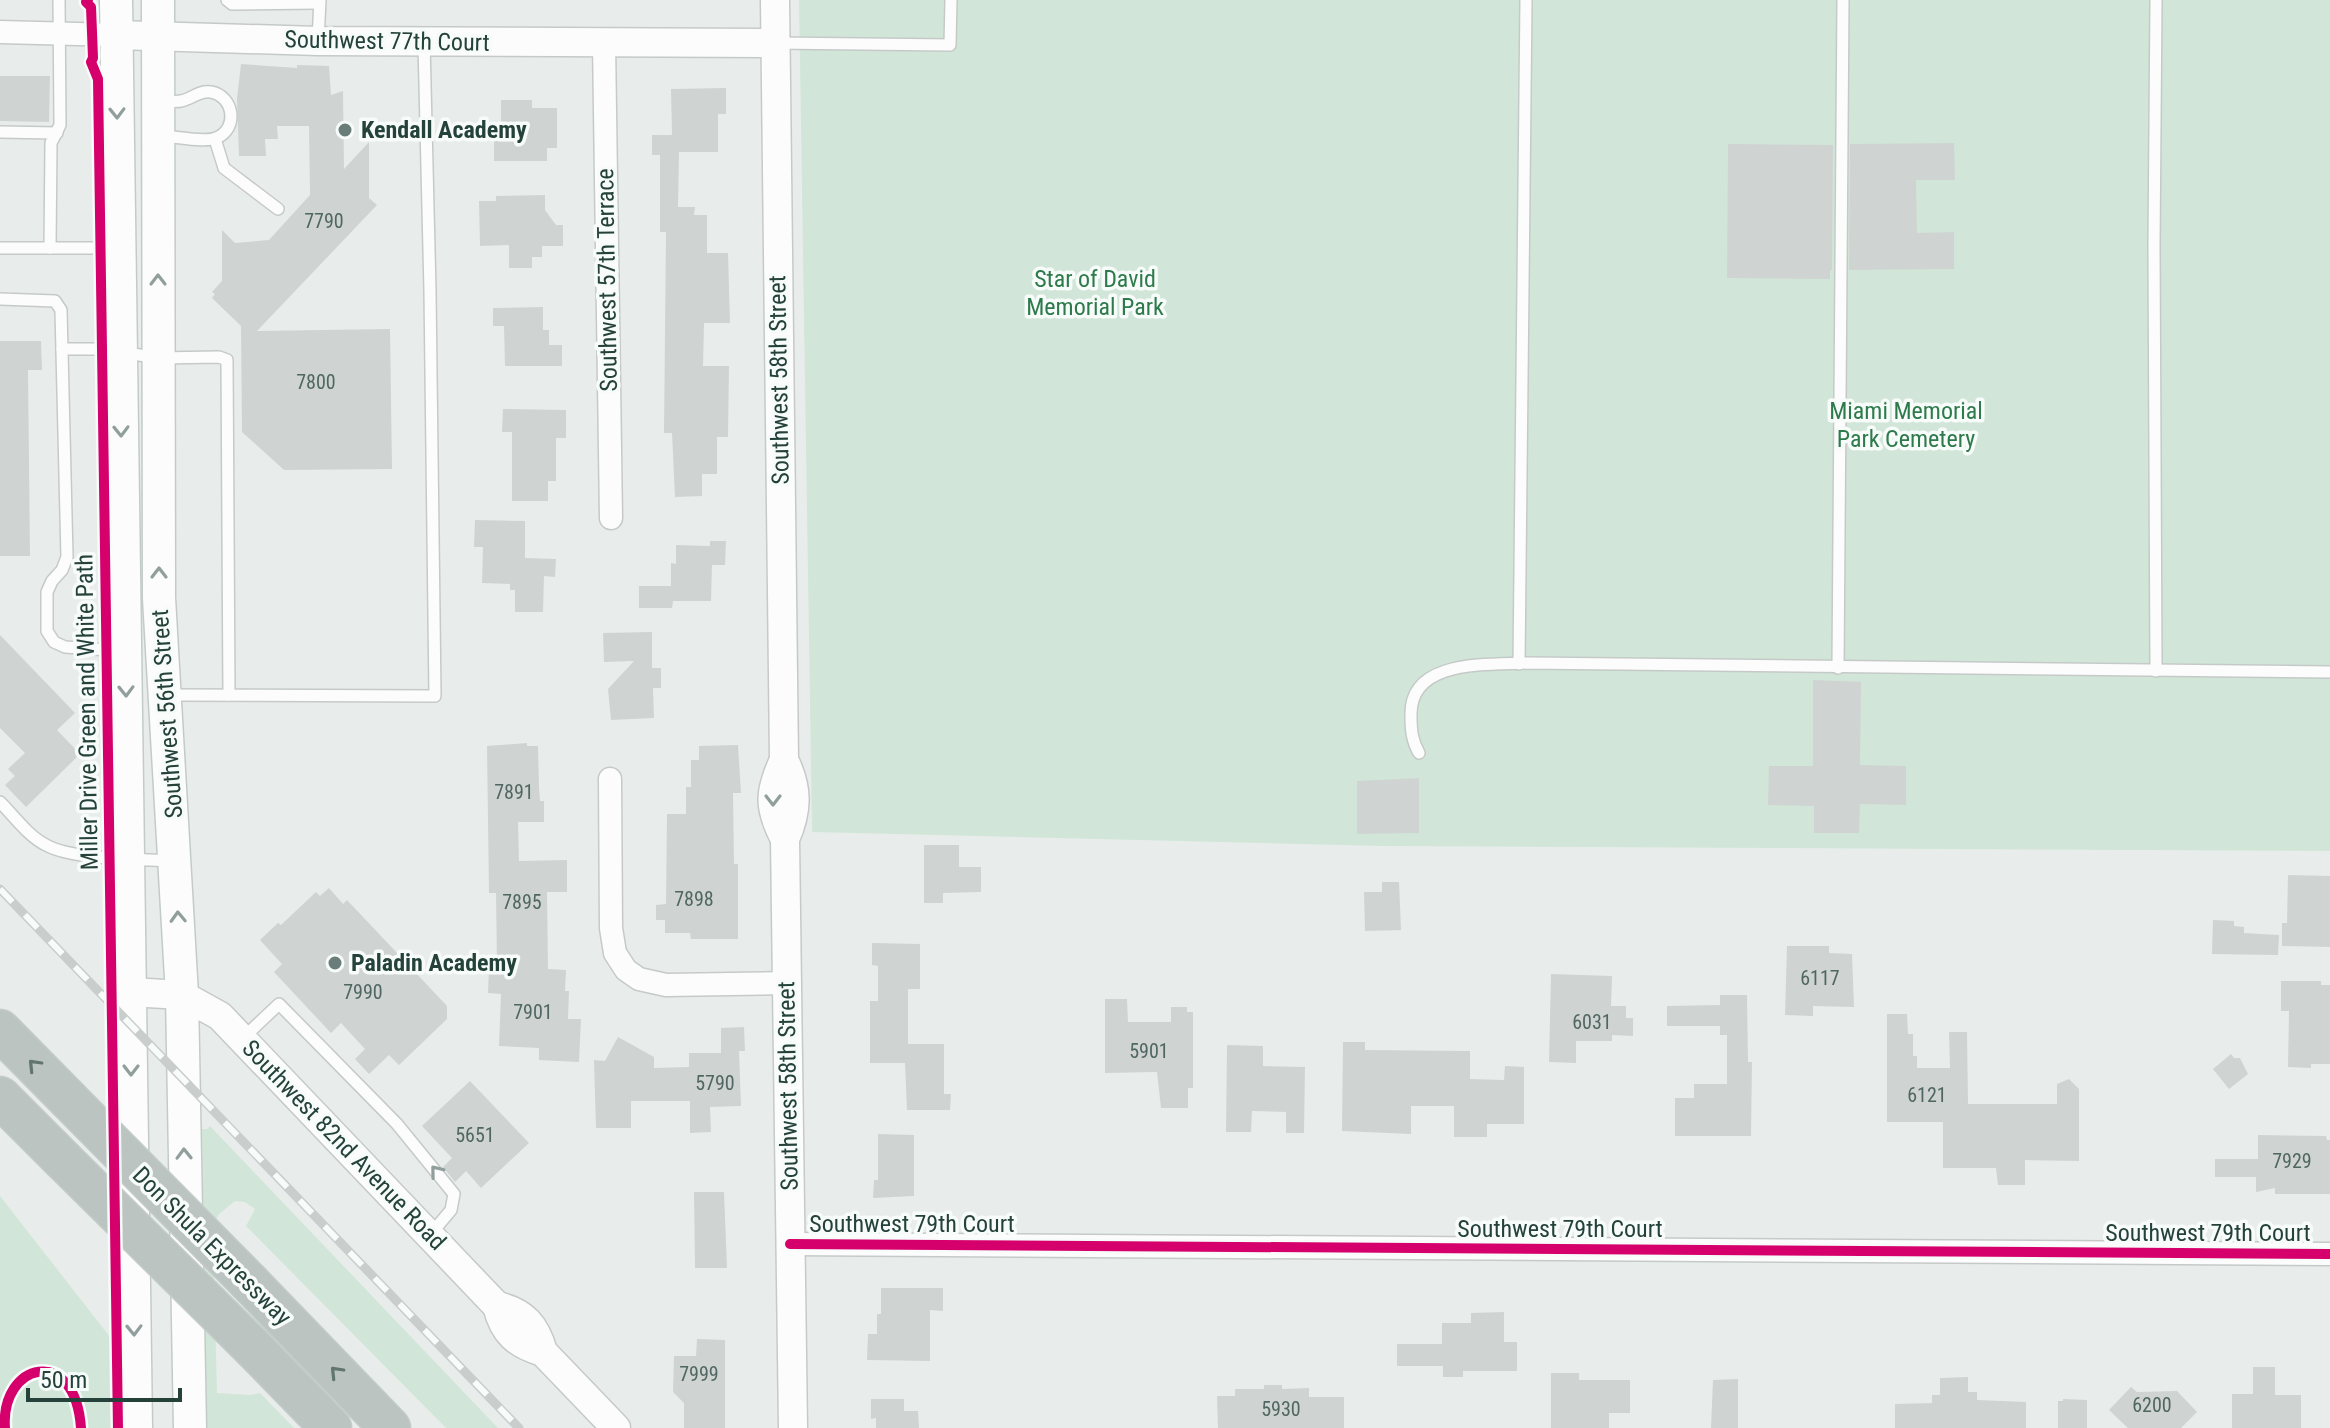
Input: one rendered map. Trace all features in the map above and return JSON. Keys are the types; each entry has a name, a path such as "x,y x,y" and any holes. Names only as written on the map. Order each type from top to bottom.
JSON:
{"highway":[{"name":"Don Shula Expressway","path":"0,1030 390,1428"},
{"name":"Don Shula Expressway","path":"0,1097 331,1428"}],"main road":[{"name":"Southwest 56th Street","path":"116,0 136,1428"},
{"name":"Southwest 56th Street","path":"158,0 159,598 182,995 190,1428"}],"street":[{"name":"Southwest 58th Street","path":"775,0 784,760 771,796 773,811 785,839 793,1428"},
{"name":"Southwest 77th Court","path":"0,32 318,41 775,43"},
{"name":"Southwest 57th Terrace","path":"604,43 611,518"},
{"path":"610,779 611,928 615,953 626,970 639,979 659,984 787,983"},
{"path":"130,992 182,995"},
{"name":"Southwest 82nd Avenue Road","path":"182,995 214,1011 243,1039 497,1306 512,1338 528,1348 543,1352 616,1428"},
{"name":"Southwest 79th Court","path":"790,1244 2330,1254"}],"lane":[{"path":"50,248 51,143 60,125 59,0"},
{"path":"227,0 232,4 319,2 318,41"},
{"path":"775,43 950,45 951,0"},
{"path":"1519,664 1526,0"},
{"path":"1838,668 1843,0"},
{"path":"2156,0 2156,671"},
{"path":"164,695 435,696 433,432 424,42"},
{"path":"158,101 183,101 205,92 221,96 230,108 231,123 215,139 158,136"},
{"path":"0,132 57,133"},
{"path":"215,139 224,168 278,209"},
{"path":"0,248 118,248"},
{"path":"0,299 55,301 61,310 67,557 47,592 47,631 54,642 65,647 125,651"},
{"path":"62,349 102,349 158,358 219,357 227,360 229,695"},
{"path":"1419,753 1414,744 1410,710 1413,694 1426,678 1472,666 2330,672"},
{"path":"0,802 36,839 47,846 83,854 176,861"},
{"path":"243,1039 279,1004 397,1124 454,1194 451,1210 429,1235"}],"green space":[{"name":"Miami Memorial Park Cemetery","path":"799,0 2330,0 2330,851 1383,846 812,832"},
{"path":"210,1126 498,1428 446,1428 246,1226 255,1209 245,1202 235,1201 218,1215 213,1232 217,1393 260,1393 294,1428 207,1428 202,1129"},
{"path":"0,1196 110,1337 111,1428 0,1428"}],"building":[{"path":"241,64 297,68 297,65 329,66 331,95 343,91 344,169 369,142 369,198 377,205 257,331 390,329 392,469 284,470 242,432 241,326 212,298 215,294 212,292 222,281 222,230 235,243 269,240 310,195 309,126 277,126 278,139 265,139 266,156 239,156 237,99"},
{"path":"0,76 50,76 49,122 0,121"},
{"path":"726,88 726,114 718,114 718,152 679,152 678,207 695,207 694,215 707,215 707,253 728,253 730,323 704,323 703,366 729,366 728,437 717,437 717,474 702,474 702,496 675,497 672,433 664,433 666,232 660,232 660,155 652,155 652,135 672,135 671,89"},
{"path":"501,100 532,100 532,108 557,108 557,148 547,148 547,161 494,161 494,141 501,141"},
{"path":"1954,143 1955,180 1916,180 1917,233 1954,232 1954,269 1849,270 1850,144"},
{"path":"1728,144 1833,145 1830,279 1727,278"},
{"path":"545,195 545,210 556,225 563,225 563,246 542,246 542,257 532,257 532,268 509,268 509,245 480,246 479,201 496,201 496,196"},
{"path":"543,307 543,330 549,330 549,345 562,345 562,366 505,366 504,326 493,326 493,308"},
{"path":"0,341 41,341 42,370 28,370 30,556 0,556"},
{"path":"503,409 566,410 566,438 556,438 556,481 548,481 548,501 512,501 512,432 502,432"},
{"path":"475,520 525,521 525,558 556,559 555,577 544,576 543,612 515,612 515,590 510,590 510,584 482,583 483,547 474,547"},
{"path":"710,541 726,541 725,565 712,565 711,601 673,601 672,608 639,608 639,586 671,586 671,563 676,564 676,545 710,546"},
{"path":"652,632 652,668 661,668 661,688 653,688 654,718 611,720 608,689 634,661 604,662 603,633"},
{"path":"0,635 75,713 57,730 80,754 26,807 5,785 15,776 8,769 25,753 0,728"},
{"path":"1813,680 1861,682 1860,765 1906,766 1906,805 1860,804 1859,833 1814,833 1814,806 1768,805 1769,766 1813,766"},
{"path":"527,743 527,746 538,746 544,822 518,822 519,861 567,860 567,892 547,892 548,969 566,970 568,1019 581,1019 579,1062 539,1060 539,1048 499,1046 501,994 488,993 489,966 497,967 496,893 489,893 487,746"},
{"path":"738,745 741,793 733,793 734,864 738,864 738,939 691,939 690,933 665,933 665,920 656,920 656,905 666,904 667,814 686,814 686,787 691,787 691,760 699,760 699,746"},
{"path":"1419,778 1419,833 1357,834 1357,781"},
{"path":"924,845 959,845 959,867 981,867 981,892 943,893 943,903 924,903"},
{"path":"2288,875 2330,876 2330,947 2282,946 2282,923 2287,923"},
{"path":"1382,882 1399,882 1401,930 1365,931 1364,892 1382,892"},
{"path":"329,888 343,904 347,900 447,1006 447,1019 399,1065 389,1055 369,1074 355,1059 365,1049 341,1023 331,1033 274,972 282,964 260,940 316,892 320,896"},
{"path":"2213,920 2234,921 2234,926 2244,927 2244,933 2279,935 2278,955 2212,954"},
{"path":"872,943 920,944 920,989 908,989 908,1044 944,1044 944,1094 951,1094 950,1110 907,1110 905,1063 870,1063 870,1001 878,1001 878,966 872,965"},
{"path":"1787,946 1829,946 1829,953 1852,954 1854,1007 1813,1006 1813,1016 1785,1015"},
{"path":"1551,974 1612,976 1611,1006 1626,1006 1626,1018 1633,1018 1633,1036 1612,1035 1612,1041 1576,1041 1576,1063 1549,1062"},
{"path":"2281,981 2321,981 2321,985 2330,985 2330,1064 2311,1064 2311,1068 2288,1067 2289,1011 2281,1011"},
{"path":"1720,995 1747,995 1748,1062 1752,1062 1751,1136 1675,1136 1675,1098 1694,1098 1694,1084 1727,1084 1727,1035 1720,1035 1720,1026 1667,1026 1667,1006 1720,1005"},
{"path":"1105,999 1127,999 1128,1022 1171,1022 1171,1007 1187,1007 1187,1012 1193,1012 1193,1088 1188,1088 1188,1108 1161,1108 1157,1072 1105,1073"},
{"path":"1887,1014 1907,1014 1908,1034 1913,1034 1913,1056 1917,1056 1917,1068 1950,1068 1949,1032 1967,1032 1968,1104 2057,1104 2057,1084 2069,1079 2079,1089 2079,1161 2025,1160 2025,1185 1998,1185 1996,1168 1943,1168 1943,1122 1887,1122"},
{"path":"744,1027 745,1051 739,1051 741,1106 710,1107 711,1132 690,1133 690,1101 631,1101 631,1128 596,1128 594,1060 605,1061 618,1037 654,1057 654,1068 689,1067 689,1053 721,1053 721,1028"},
{"path":"1343,1042 1365,1042 1365,1050 1470,1051 1470,1079 1504,1080 1505,1066 1524,1067 1524,1124 1487,1124 1487,1137 1454,1137 1454,1106 1411,1106 1411,1134 1342,1131"},
{"path":"1227,1045 1263,1046 1263,1066 1305,1067 1304,1133 1286,1133 1286,1112 1252,1111 1251,1132 1226,1132"},
{"path":"2231,1054 2234,1058 2240,1058 2248,1074 2229,1089 2213,1069"},
{"path":"470,1081 529,1143 481,1188 466,1171 455,1182 443,1167 452,1158 422,1126"},
{"path":"878,1134 914,1135 914,1196 873,1198 874,1180 878,1180"},
{"path":"2258,1135 2326,1136 2330,1140 2330,1194 2275,1194 2275,1188 2256,1192 2256,1177 2215,1177 2215,1159 2258,1159"},
{"path":"694,1192 724,1192 727,1268 695,1268"},
{"path":"881,1288 943,1288 943,1311 930,1310 930,1361 867,1360 868,1334 877,1334 877,1314 881,1314"},
{"path":"1504,1312 1504,1342 1517,1342 1517,1371 1463,1371 1463,1377 1443,1377 1443,1366 1397,1366 1397,1344 1442,1344 1442,1323 1471,1323 1471,1313"},
{"path":"697,1339 725,1340 725,1428 684,1428 684,1403 673,1392 674,1356 696,1356"},
{"path":"2253,1367 2275,1367 2275,1395 2301,1395 2301,1428 2232,1428 2232,1394 2253,1394"},
{"path":"1551,1373 1579,1373 1579,1380 1630,1380 1630,1413 1609,1413 1609,1428 1551,1428"},
{"path":"1968,1377 1968,1392 1977,1392 1977,1400 2026,1402 2026,1428 1895,1428 1895,1404 1932,1403 1932,1395 1940,1395 1940,1378"},
{"path":"1738,1379 1738,1428 1711,1428 1713,1380"},
{"path":"1264,1385 1282,1385 1282,1389 1309,1388 1309,1397 1344,1397 1344,1428 1218,1428 1217,1396 1235,1396 1235,1389 1264,1389"},
{"path":"2131,1387 2137,1392 2177,1391 2197,1412 2181,1428 2128,1428 2109,1410"},
{"path":"871,1399 904,1399 904,1411 918,1411 919,1428 876,1428 876,1418 871,1419"},
{"path":"2087,1400 2087,1428 2058,1428 2058,1401"}],"railway":[{"path":"0,889 519,1428"}],"cycle path":[{"name":"Miller Drive Green and White Path","path":"88,0 86,2 91,7 91,62 98,79 118,1428"},
{"path":"790,1244 2330,1254"},
{"path":"5,1428 7,1406 14,1389 25,1377 39,1372 53,1374 66,1383 76,1401 81,1428"}],"place":[{"name":"Kendall Academy","path":"345,130"},
{"name":"Paladin Academy","path":"335,963"}],"park label":[{"name":"Star of David Memorial Park","path":"1095,293"}]}
